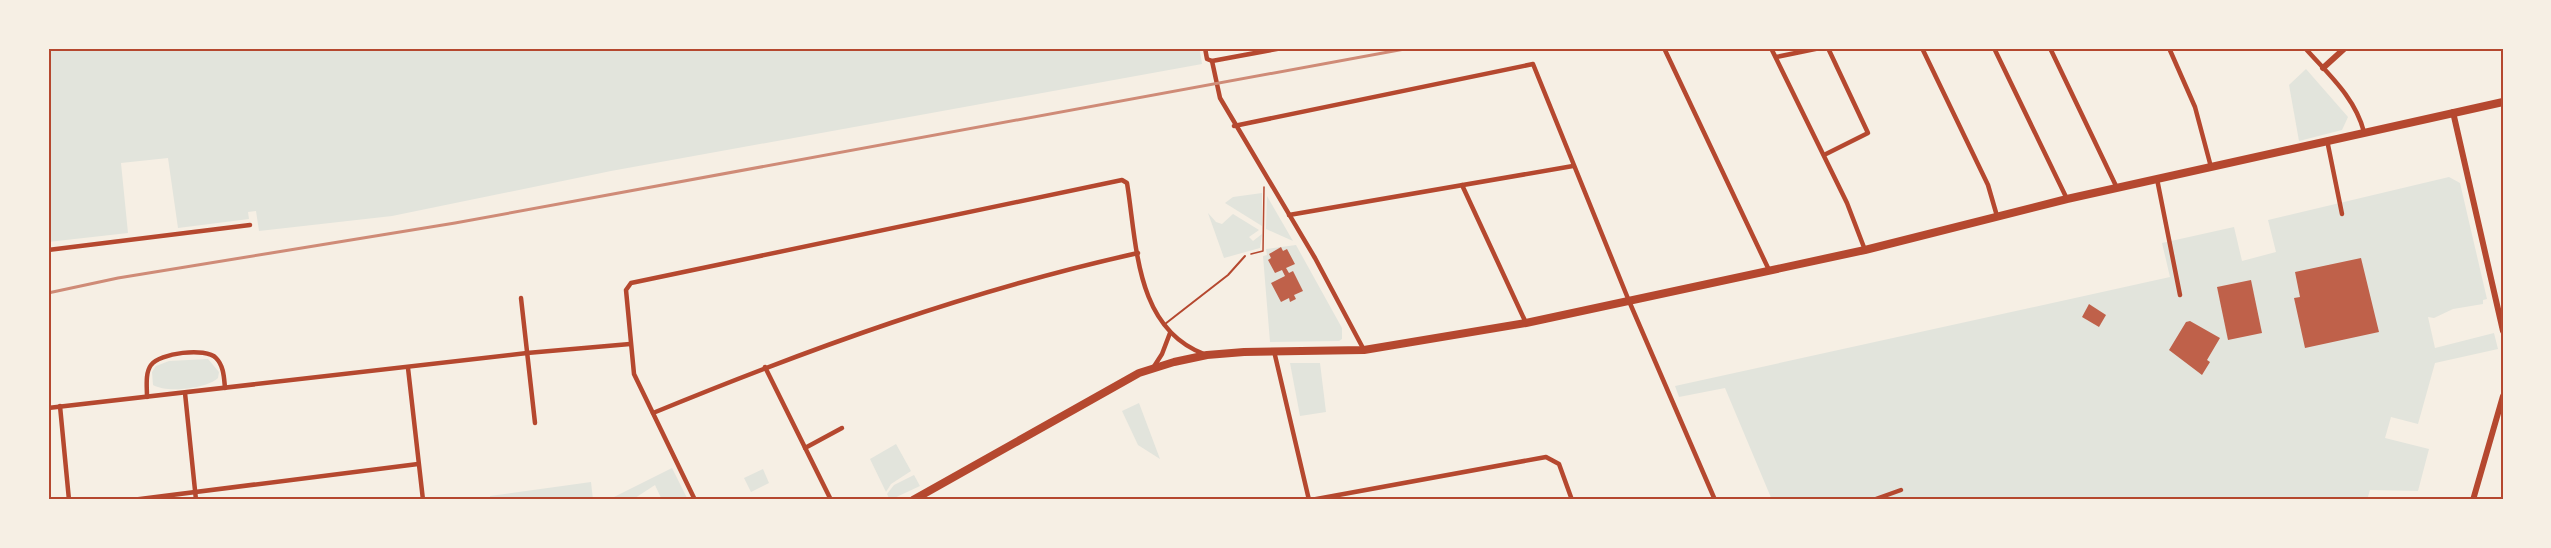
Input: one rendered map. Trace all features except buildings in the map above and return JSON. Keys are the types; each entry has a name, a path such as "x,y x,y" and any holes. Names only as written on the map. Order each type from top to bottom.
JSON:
{"main road":[{"path":"913,500 1139,373 1153,368 1207,355 1274,351 1364,350 1526,324 1865,250 2117,188 2503,102"}],"street":[{"path":"1205,48 1207,59 1212,62 1282,48"},
{"path":"1664,48 1769,270"},
{"path":"1771,48 1847,203 1865,250"},
{"path":"1776,57 1820,48"},
{"path":"1824,155 1868,133 1828,48"},
{"path":"1922,48 1988,185 1997,216"},
{"path":"1994,48 2067,200"},
{"path":"2050,48 2117,188"},
{"path":"2169,48 2195,107 2211,167"},
{"path":"2305,48 2356,108 2364,132"},
{"path":"2323,68 2345,48"},
{"path":"1212,62 1220,98 1234,126 1289,215 1364,350"},
{"path":"1234,126 1533,64 1629,301 1715,500"},
{"path":"2453,112 2503,331"},
{"path":"2327,140 2342,214"},
{"path":"1289,215 1573,166"},
{"path":"2157,179 2180,295"},
{"path":"695,500 634,374 626,290 631,283 1122,180 1127,183 1138,253 1149,302 1163,326 1170,333 1187,347 1207,355"},
{"path":"1462,185 1526,324"},
{"path":"48,250 250,225"},
{"path":"653,413 765,367 916,313 1138,253"},
{"path":"521,298 535,423"},
{"path":"1153,368 1162,354 1170,333"},
{"path":"48,408 527,353 630,344"},
{"path":"1274,351 1310,500 1546,457 1559,464 1572,500"},
{"path":"147,397 150,365 157,359 199,352 208,352 218,359 224,373 225,388"},
{"path":"765,367 831,500"},
{"path":"408,368 423,500"},
{"path":"185,393 196,500"},
{"path":"2474,500 2503,396"},
{"path":"60,406 69,500"},
{"path":"805,448 842,428"},
{"path":"132,500 418,464"},
{"path":"1873,500 1901,490"}],"lane":[{"path":"1163,326 1228,275 1245,256"}],"path":[{"path":"1245,256 1263,251 1264,173"}],"shaded area":[{"path":"48,48 1216,48 1200,51 1202,64 611,171 392,216 259,231 256,211 248,212 249,219 178,228 168,158 121,163 128,233 48,242"},
{"path":"2306,69 2348,117 2342,130 2299,141 2289,85"},
{"path":"2449,177 2460,183 2487,299 2483,300 2483,304 2453,309 2434,318 2428,317 2435,348 2494,333 2498,349 2435,363 2418,424 2391,417 2385,438 2429,449 2418,491 2370,490 2367,500 1772,500 1725,388 1679,397 1675,386 2170,277 2162,243 2234,227 2242,261 2276,252 2268,220"},
{"path":"1262,193 1262,226 1225,203 1233,197"},
{"path":"1267,196 1293,241 1266,229"},
{"path":"1208,213 1216,222 1222,224 1233,214 1259,230 1249,237 1253,241 1262,234 1260,248 1224,258"},
{"path":"1296,245 1342,328 1342,339 1339,341 1270,342 1263,256 1267,255 1266,249"},
{"path":"208,359 219,372 218,378 212,382 196,387 176,389 153,385 152,372 156,366 169,361"},
{"path":"1290,363 1320,363 1326,412 1300,416"},
{"path":"1139,403 1160,459 1138,445 1122,411"},
{"path":"896,444 911,471 891,484 886,492 870,459"},
{"path":"672,468 688,500 662,500 655,485 635,500 608,500"},
{"path":"763,469 769,483 751,492 744,478"},
{"path":"914,475 920,486 890,500 887,494 894,485"},
{"path":"591,482 593,500 490,500 490,496"}],"railway":[{"path":"48,293 118,278 455,223 1410,48"}]}
